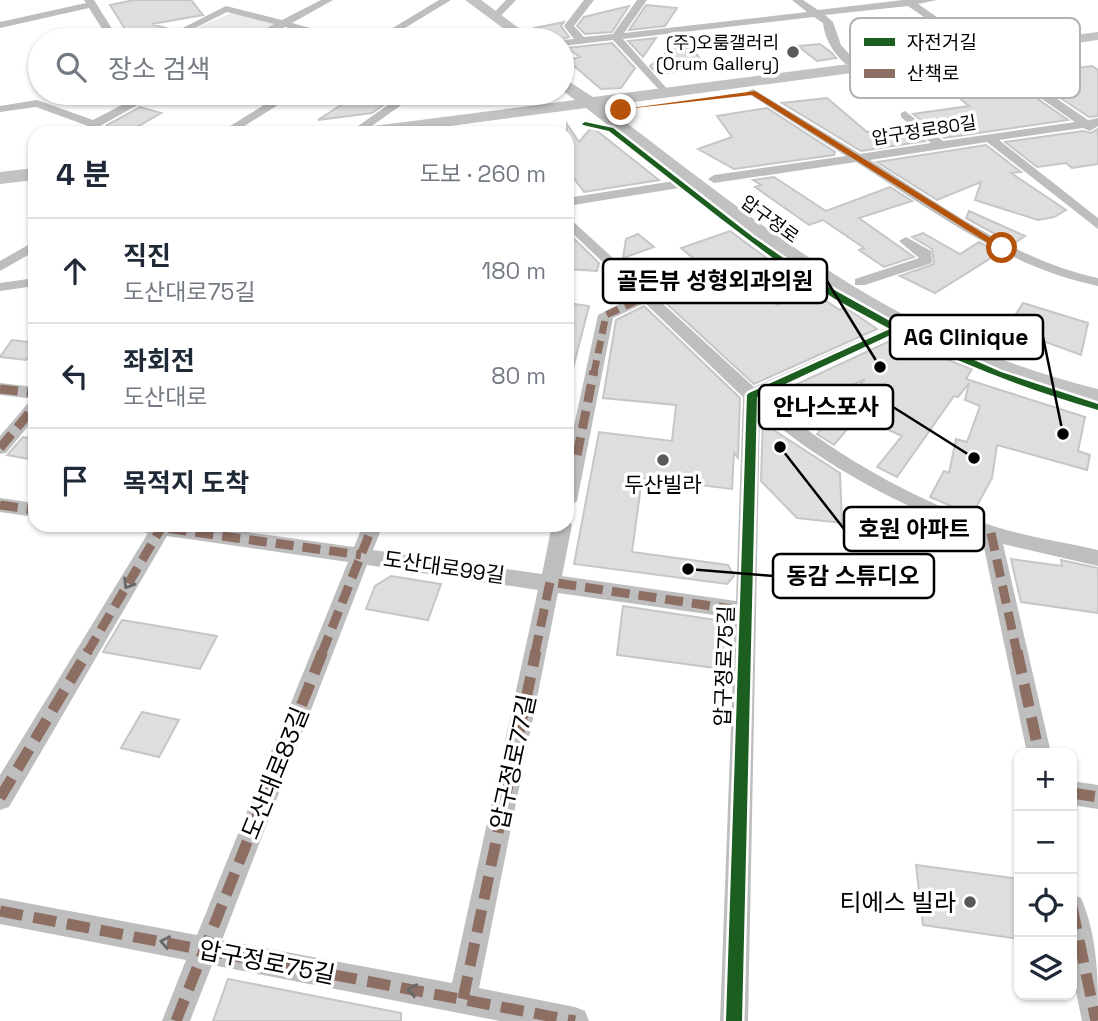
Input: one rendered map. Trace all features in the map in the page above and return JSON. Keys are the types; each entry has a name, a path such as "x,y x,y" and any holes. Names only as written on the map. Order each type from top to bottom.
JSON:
{"main road":[{"path":"453,0 485,28"},
{"path":"472,0 511,28"},
{"path":"1080,39 1098,36"},
{"path":"1080,47 1098,46"},
{"path":"497,126 664,92 850,68"},
{"path":"574,76 605,106"},
{"path":"421,126 753,92 850,77"},
{"path":"574,89 605,106"},
{"name":"압구정로","path":"605,106 703,181 779,247 903,326 994,365 1098,397"},
{"path":"0,178 28,175"},
{"name":"압구정로","path":"703,181 892,303 949,329 1098,380"},
{"path":"0,195 28,191"}],"street":[{"path":"275,28 328,0"},
{"path":"398,28 446,0"},
{"path":"495,17 511,0"},
{"path":"571,28 569,26 589,0"},
{"path":"616,37 642,0"},
{"path":"797,0 828,22 828,34 834,46 850,61"},
{"path":"855,0 864,7"},
{"path":"574,42 932,0"},
{"path":"909,1 934,18"},
{"path":"0,25 90,2 106,28"},
{"path":"188,28 226,9 300,28"},
{"path":"574,32 581,41"},
{"path":"616,37 664,92"},
{"path":"753,92 983,237 1042,267 1098,282"},
{"path":"1054,98 1092,123 1098,133"},
{"path":"0,108 28,104"},
{"path":"41,105 87,126"},
{"path":"99,126 133,105"},
{"path":"237,126 271,105"},
{"path":"366,126 395,105"},
{"path":"905,116 940,145"},
{"name":"압구정로80길","path":"574,201 1092,123"},
{"path":"989,138 1098,225"},
{"path":"574,227 752,395 794,431 845,466 911,500 991,533 1098,558"},
{"path":"967,245 983,237"},
{"path":"860,282 927,260 926,254 906,241"},
{"path":"0,267 28,249"},
{"path":"0,287 28,283"},
{"path":"574,468 606,315 647,296"},
{"path":"752,395 903,326"},
{"path":"0,389 28,392"},
{"name":"압구정로75길","path":"734,1021 752,395"},
{"path":"0,448 28,414"},
{"path":"0,505 28,509"},
{"path":"0,798 153,532"},
{"name":"도산대로99길","path":"198,532 745,611"},
{"name":"도산대로83길","path":"176,1021 370,532"},
{"name":"압구정로77길","path":"463,999 561,532"},
{"path":"991,533 1037,748"},
{"path":"1077,794 1098,797"},
{"name":"압구정로75길","path":"0,911 575,1021"},
{"path":"1077,931 1096,1021"}],"shaded area":[{"path":"231,13 275,24 270,28 196,28"}],"building":[{"path":"134,0 191,0 203,15 152,24 165,28 124,28 110,5"},
{"path":"646,5 677,8 665,26 629,30"},
{"path":"629,6 612,32 585,34 577,26 584,17"},
{"path":"564,22 562,28 535,28"},
{"path":"656,38 643,57 628,41"},
{"path":"683,38 708,68 657,74 650,66"},
{"path":"612,43 635,68 621,88 601,89 574,66 574,58 580,57 574,53 574,47"},
{"path":"820,44 836,58 817,61 798,46"},
{"path":"1092,66 1098,70 1098,116 1089,117 1060,98 1080,98 1080,68"},
{"path":"827,98 867,132 907,126 925,141 861,151 782,103"},
{"path":"959,98 1036,98 1068,120 944,138 913,114 969,106"},
{"path":"341,105 383,105 372,113 318,120"},
{"path":"140,107 161,113 139,126 107,125"},
{"path":"767,108 835,152 834,155 734,169 698,149 732,137 717,116"},
{"path":"592,127 659,180 584,192 574,178 574,134 579,142"},
{"path":"1098,129 1098,164 1072,168 1066,163 1037,167 1005,142 1083,131 1091,133"},
{"path":"986,145 1021,172 1011,173 1066,210 1054,217 1038,220 975,200 981,182 937,200 877,162"},
{"path":"774,177 826,211 890,187 912,201 859,218 914,257 884,267 859,250 864,248 823,220 809,225 755,187 761,185 753,180"},
{"path":"969,211 1025,236 1013,244 966,218"},
{"path":"730,231 780,268 746,282 777,305 809,290 840,310 845,307 877,329 754,384 654,292 663,294 712,274 681,248"},
{"path":"923,233 960,254 979,242 999,253 935,293 900,276 934,264 932,249 912,237"},
{"path":"638,234 654,247 623,258 626,239"},
{"path":"574,239 599,263 597,271 574,269"},
{"path":"1023,303 1088,323 1081,355 1007,328"},
{"path":"574,304 589,306 574,364"},
{"path":"644,306 740,398 738,458 734,453 732,489 642,478 632,552 728,565 734,576 727,584 574,564 599,432 672,441 676,405 603,398 616,320"},
{"path":"894,339 972,369 966,379 1085,417 1078,451 1090,455 1087,470 997,445 992,478 972,515 930,497 944,471 949,473 956,439 967,442 980,406 965,400 969,383 958,397 954,396 897,477 877,467 902,436 858,416 834,445 817,434 865,379 790,414 769,397"},
{"path":"12,340 28,342 26,360 0,357"},
{"path":"763,416 771,423 766,425 840,473 842,523 797,518 761,481"},
{"path":"23,437 28,438 28,459 7,455"},
{"path":"1011,559 1062,566 1061,560 1098,568 1098,613 1021,602"},
{"path":"391,576 441,584 428,620 366,609 375,586"},
{"path":"623,606 723,621 723,669 617,655"},
{"path":"122,620 217,636 200,669 103,652"},
{"path":"142,712 179,720 159,757 121,748"},
{"name":"티에스 빌라","path":"916,865 1014,878 1014,938 923,925"},
{"path":"228,979 401,1013 401,1021 213,1021"}],"marked path":[{"path":"577,455 606,315 647,296"},
{"path":"0,389 28,392"},
{"path":"0,448 28,414"},
{"path":"0,505 28,509"},
{"path":"0,798 159,532"},
{"path":"193,532 361,555"},
{"path":"176,1021 370,532"},
{"path":"991,533 1038,748"},
{"path":"463,999 550,582 745,611"},
{"path":"1077,794 1098,797"},
{"path":"0,911 575,1021"},
{"path":"1077,931 1096,1021"}],"cycle path":[{"path":"585,124 611,129 722,217 779,259 838,297 900,331 965,361 1098,407"},
{"path":"734,1021 752,395 903,326"}],"place":[{"name":"(주)오룸갤러리 (Orum Gallery)","path":"793,52"},
{"name":"골든뷰 성형외과의원","path":"880,367"},
{"name":"AG Clinique","path":"1063,434"},
{"name":"호원 아파트","path":"780,447"},
{"name":"안나스포사","path":"974,458"},
{"name":"두산빌라","path":"663,460"},
{"name":"동감 스튜디오","path":"688,569"},
{"name":"티에스 빌라","path":"970,902"}],"route":[{"path":"621,110 753,92 767,104 1002,248"}]}
